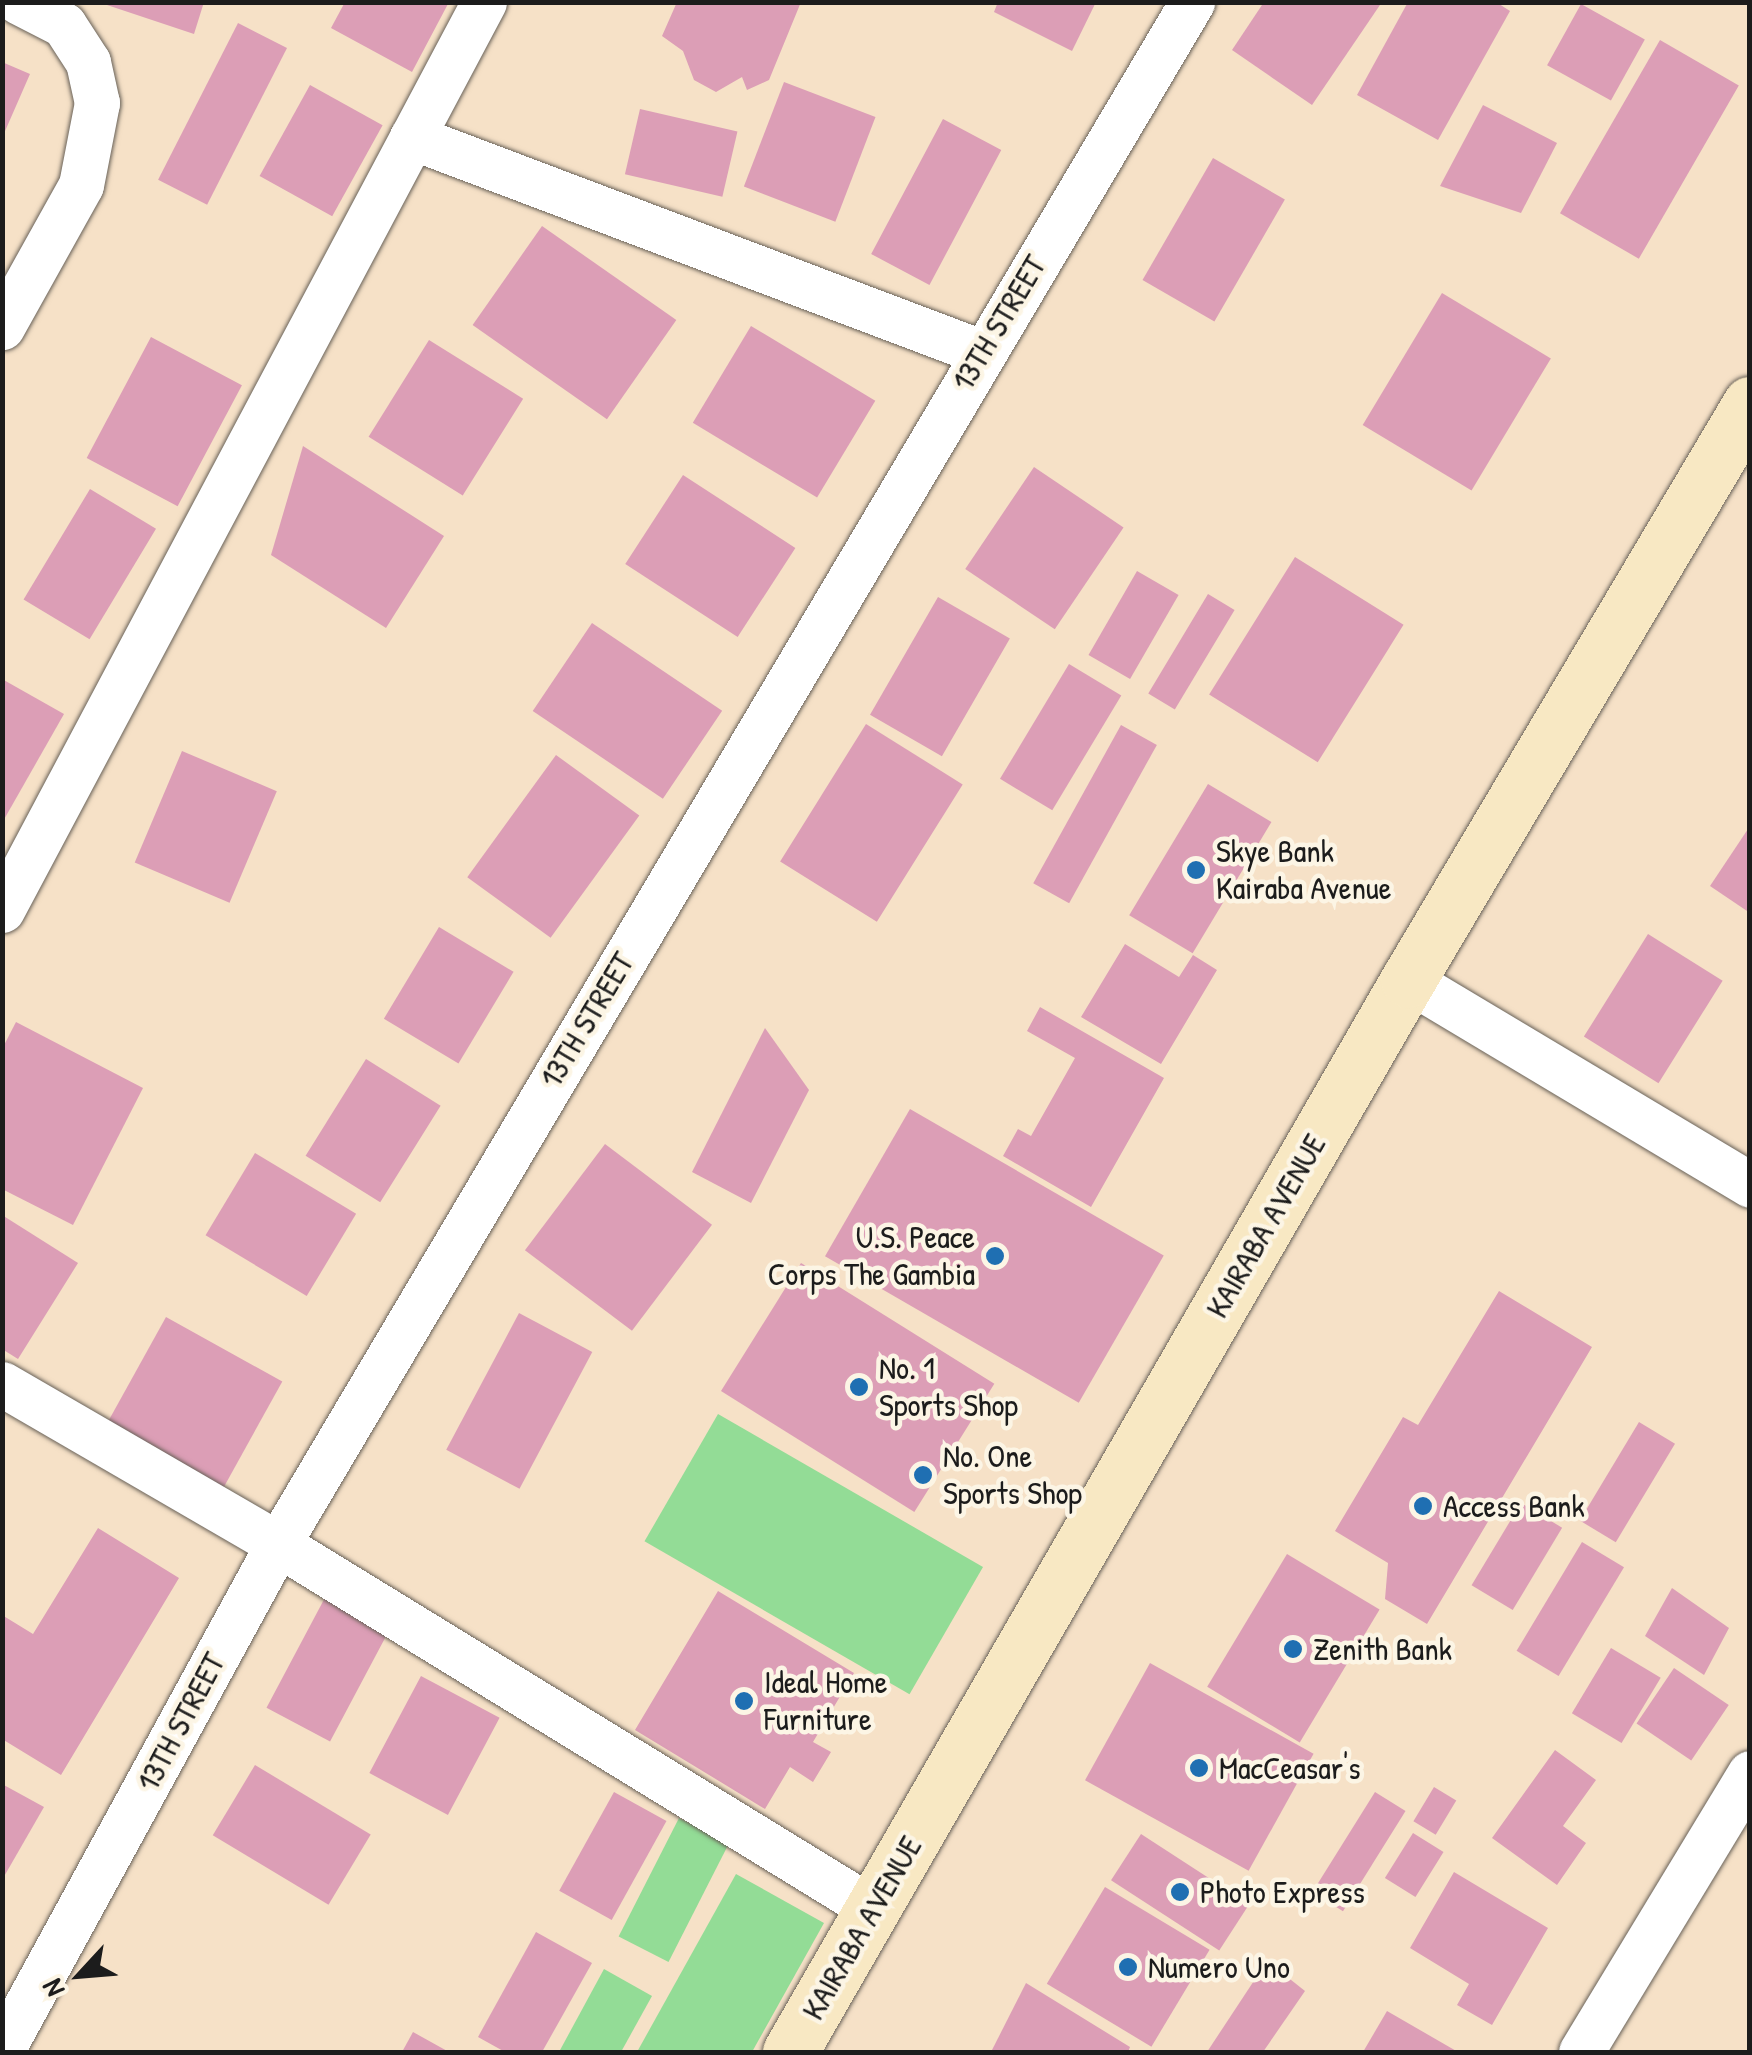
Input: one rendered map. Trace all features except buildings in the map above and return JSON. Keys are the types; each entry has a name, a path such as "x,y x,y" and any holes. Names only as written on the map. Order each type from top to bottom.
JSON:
{"street":[{"path":"2,328 81,185 97,103 88,62 64,25 19,2"},
{"path":"2,910 484,2"},
{"name":"13TH STREET","path":"5,2040 278,1544 1192,2"},
{"path":"412,137 982,352"},
{"name":"KAIRABA AVENUE","path":"790,2052 1408,980 1750,404"},
{"path":"1408,980 1750,1184"},
{"path":"2,1384 278,1544 872,1909"},
{"path":"1582,2052 1750,1773"}],"green space":[{"path":"718,1414 983,1567 910,1694 644,1541"},
{"path":"679,1818 729,1843 669,1962 619,1937"},
{"path":"736,1874 824,1923 752,2052 637,2052"},
{"path":"604,1969 652,1996 621,2052 559,2052"}],"place":[{"name":"Skye Bank Kairaba Avenue","path":"1196,870"},
{"name":"U.S. Peace Corps The Gambia","path":"995,1256"},
{"name":"No. 1 Sports Shop","path":"859,1387"},
{"name":"No. One Sports Shop","path":"923,1475"},
{"name":"Access Bank","path":"1423,1506"},
{"name":"Zenith Bank","path":"1293,1649"},
{"name":"Ideal Home Furniture","path":"744,1701"},
{"name":"MacCeasar's","path":"1199,1768"},
{"name":"Photo Express","path":"1180,1892"},
{"name":"Numero Uno","path":"1128,1967"}]}
